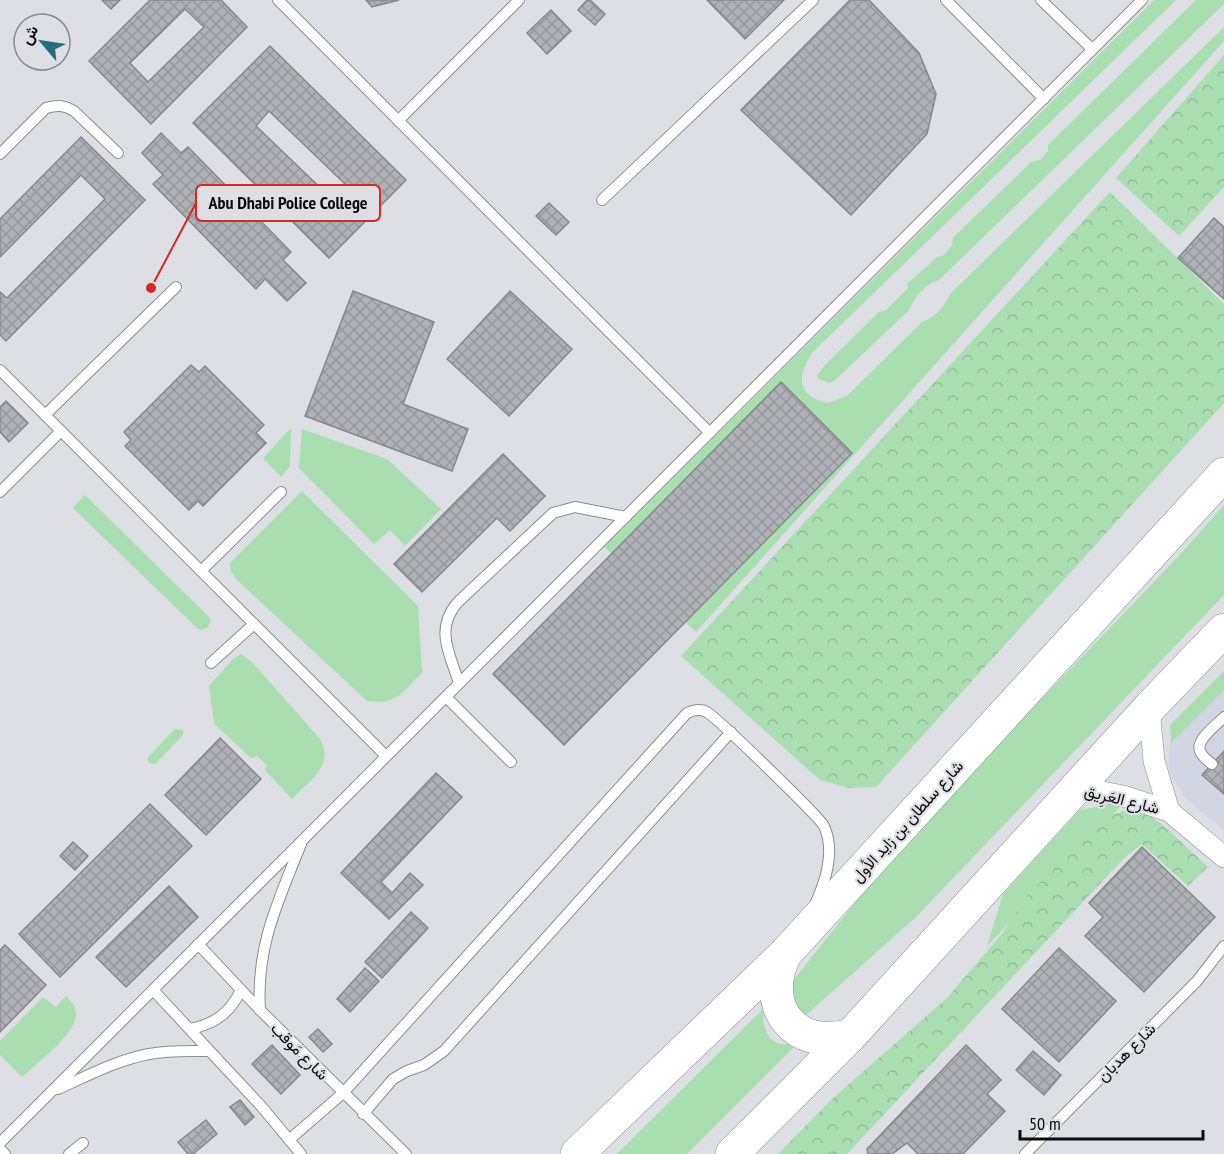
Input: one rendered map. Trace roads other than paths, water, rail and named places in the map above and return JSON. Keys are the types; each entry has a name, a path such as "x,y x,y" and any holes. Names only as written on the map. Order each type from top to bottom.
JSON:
{"main road":[{"name":"شارع سلطان بن زايد الأول","path":"577,1154 792,947 1224,474"},
{"path":"732,1154 851,1035 1149,708 1221,637"},
{"path":"792,947 779,967 775,981 780,1008 787,1020 798,1030 824,1040 851,1035"}],"street":[{"name":"شارع العَرِيق","path":"1149,708 1154,761 1168,811"},
{"name":"شارع العَرِيق","path":"1076,787 1123,796 1168,811 1224,857"}],"lane":[{"path":"278,0 710,433"},
{"path":"398,121 519,0"},
{"path":"602,200 813,0"},
{"path":"946,0 1044,99"},
{"path":"1041,0 1092,50"},
{"path":"0,1143 1142,0"},
{"path":"0,154 46,108 56,105 65,106 74,111 118,153"},
{"path":"45,415 177,287"},
{"path":"0,370 387,756"},
{"path":"0,492 61,431"},
{"path":"201,571 281,492"},
{"path":"459,683 444,631 450,610 458,602 553,513 575,507 626,517"},
{"path":"211,663 254,624"},
{"path":"446,698 511,762"},
{"path":"289,1140 343,1093 682,717 693,710 705,711 731,732 823,825 827,841 826,874 821,889 792,947"},
{"path":"1212,764 1201,754 1199,747 1202,740 1224,717"},
{"path":"363,1114 393,1079 430,1062 444,1051 731,732"},
{"path":"260,1010 259,970 263,946 302,840"},
{"name":"شارع مَوقب","path":"198,944 363,1114 406,1154"},
{"name":"شارع هدبان","path":"1025,1154 1197,981 1224,946"},
{"path":"153,990 301,1154"},
{"path":"190,1029 216,1021 227,1013 241,990"},
{"path":"50,1092 140,1056 168,1051 209,1051"},
{"path":"69,1154 83,1143"},
{"path":"0,1149 5,1154"}],"place":[{"name":"Abu Dhabi Police College","path":"151,288"}]}
